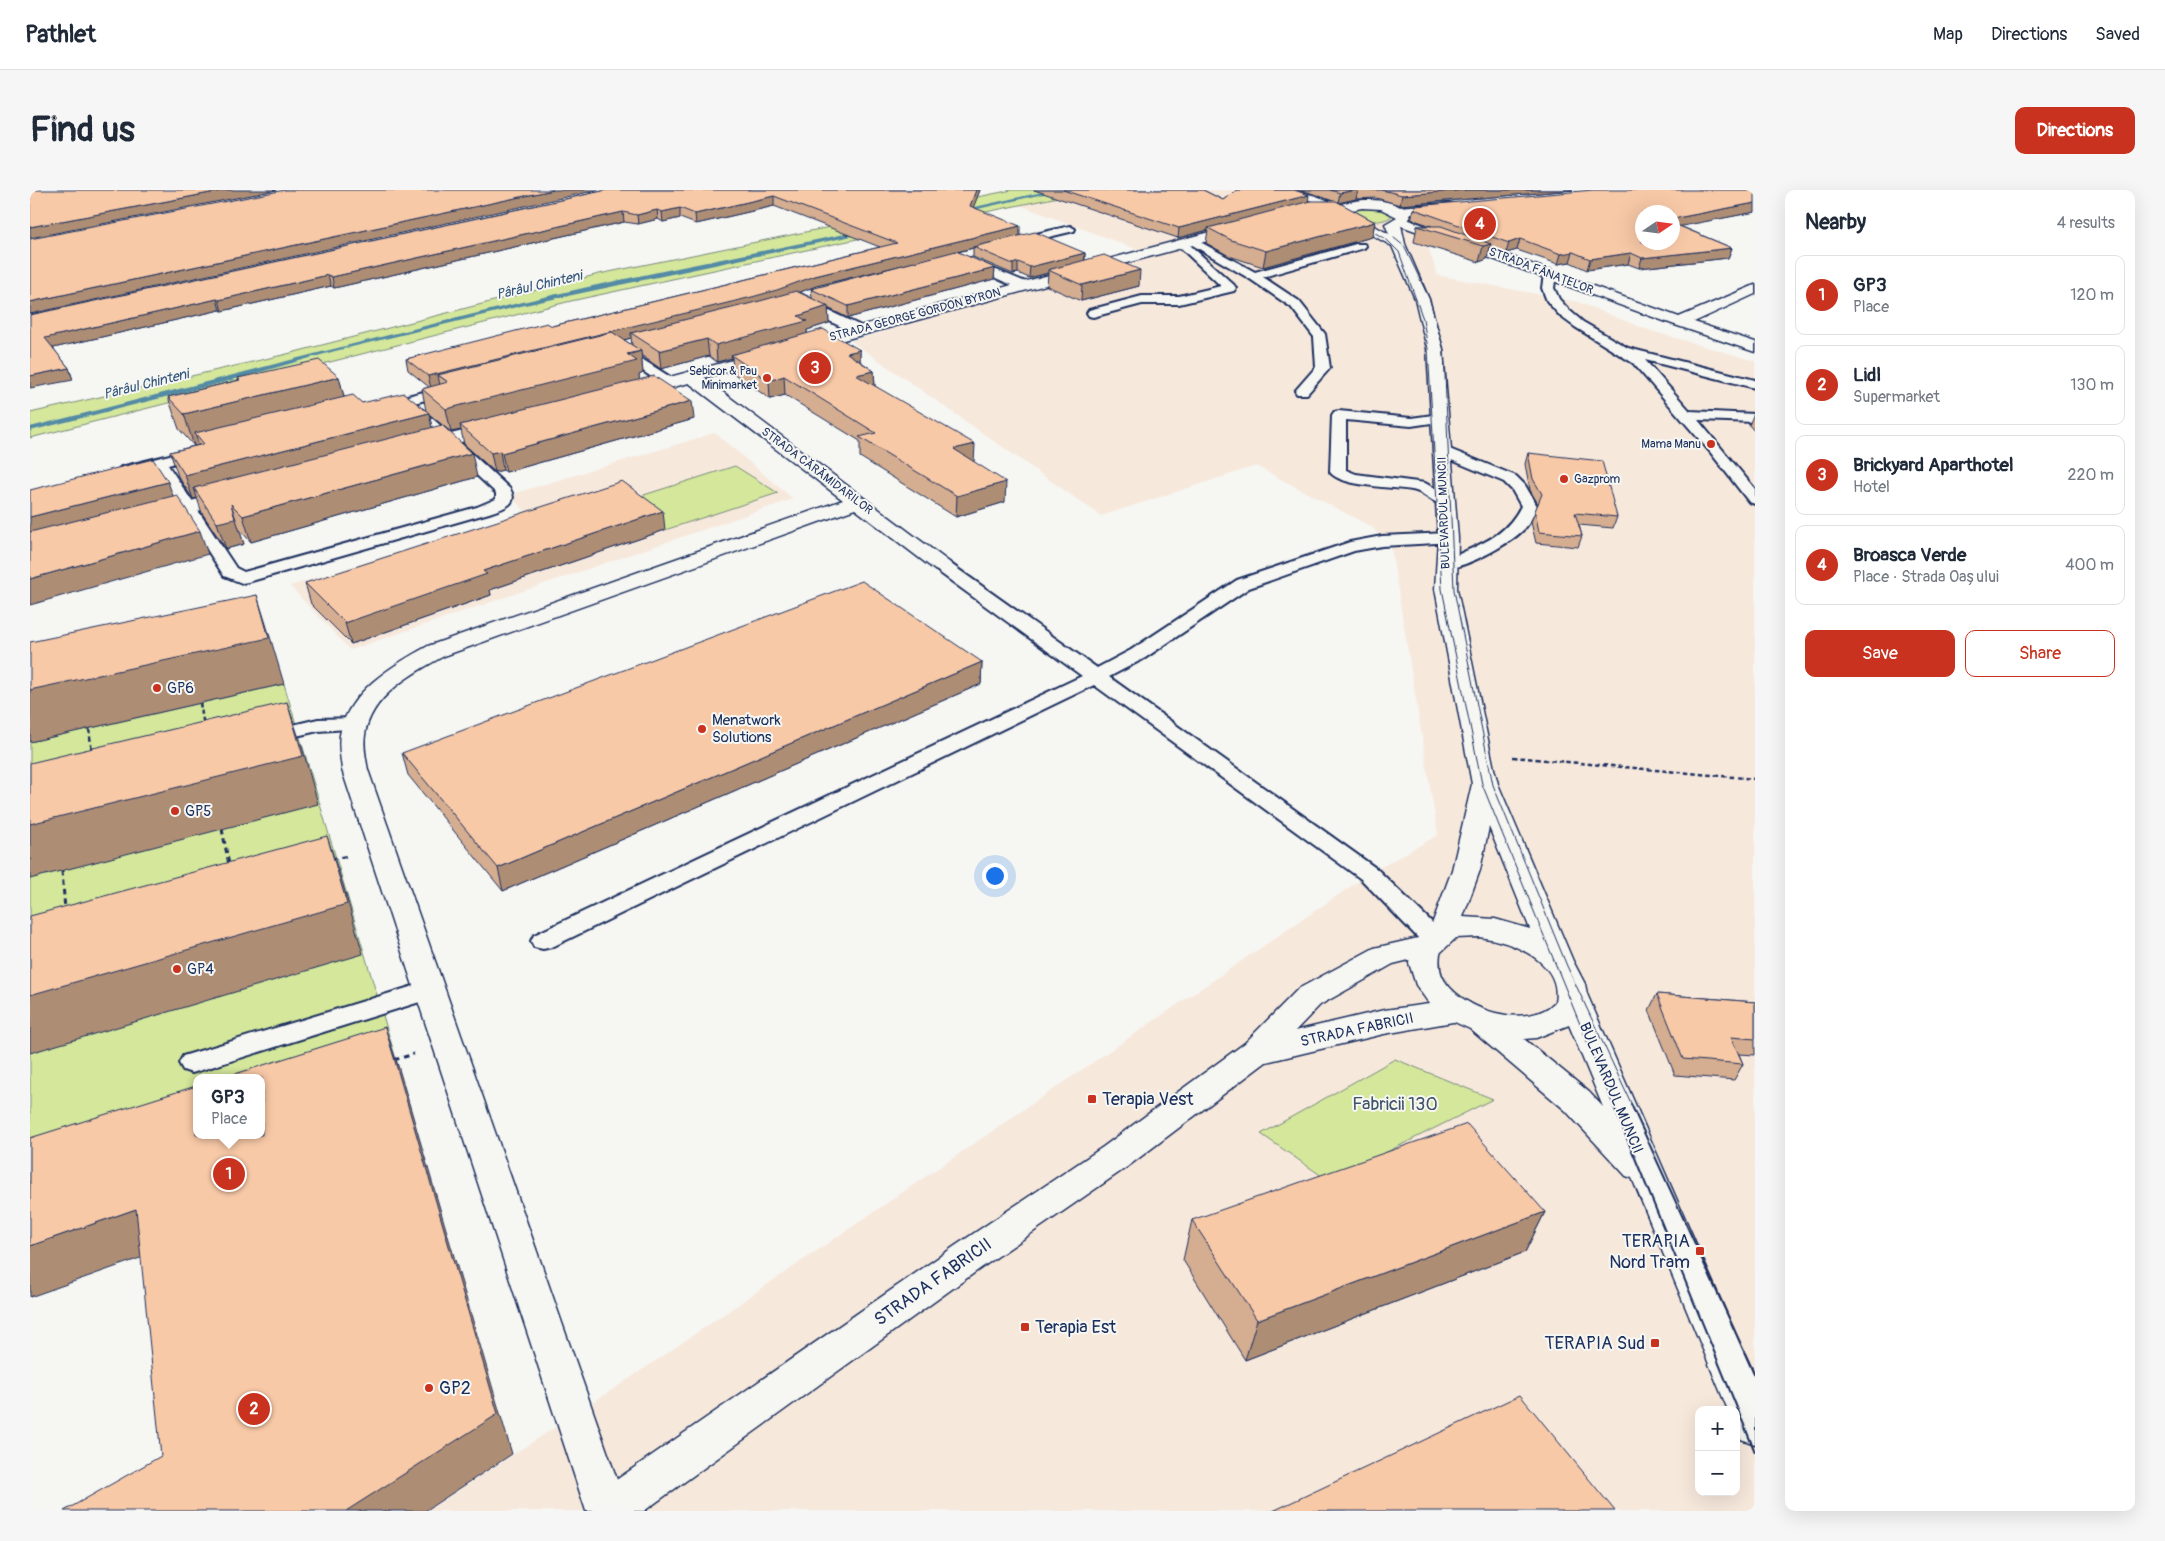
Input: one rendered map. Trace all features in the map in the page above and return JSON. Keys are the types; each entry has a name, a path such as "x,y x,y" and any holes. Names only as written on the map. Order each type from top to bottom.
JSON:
{"street":[{"path":"1281,190 1315,199 1382,206 1398,218"},
{"path":"1315,199 1398,241 1411,234 1443,235"},
{"path":"1302,212 1314,209 1338,210 1347,206 1364,205"},
{"path":"1364,224 1465,206"},
{"name":"STRADA FÂNAȚELOR","path":"1398,218 1680,322 1755,347"},
{"name":"BULEVARDUL MUNCII","path":"1398,218 1398,241 1422,299 1435,349 1448,538 1446,589 1478,753 1485,784 1558,962"},
{"name":"STRADA GEORGE GORDON BYRON","path":"612,398 858,330 1257,224"},
{"path":"1680,322 1755,290"},
{"name":"STRADA CĂRĂMIDARILOR","path":"692,377 942,566"},
{"path":"400,452 516,422"},
{"path":"132,523 256,490"},
{"path":"607,1511 355,770 352,746 353,732 363,710 377,692 398,672 436,651 858,502"},
{"name":"BULEVARDUL MUNCII","path":"1435,940 1466,870 1485,784"},
{"path":"1480,926 1500,929 1519,936 1540,947 1558,962 1566,974 1572,995 1567,1010 1553,1021 1532,1027 1506,1026 1469,1015 1434,989 1425,972 1423,958 1435,940 1460,928 1480,926"},
{"name":"STRADA FABRICII","path":"607,1511 968,1257 1115,1157 1256,1052 1309,997 1386,956 1435,940"},
{"name":"BULEVARDUL MUNCII","path":"1572,995 1755,1425"},
{"name":"BULEVARDUL MUNCII","path":"1469,1015 1577,1101 1651,1181"},
{"name":"STRADA FABRICII","path":"1256,1052 1384,1022 1469,1015"}],"lane":[{"path":"923,266 956,256 1070,229"},
{"path":"1188,242 1254,276 1295,304 1320,336 1323,368 1302,391"},
{"path":"1093,313 1142,300 1179,300 1230,288 1188,242"},
{"path":"1254,276 1360,246"},
{"path":"956,256 1024,286"},
{"path":"1550,274 1547,281 1547,289 1552,300 1568,318 1628,352 1638,360 1755,499"},
{"path":"812,294 794,301 858,330"},
{"path":"637,343 614,349 670,383"},
{"path":"1628,352 1755,384"},
{"path":"367,410 470,385"},
{"path":"159,462 230,572 242,578 483,510 504,502 504,492 449,440 404,402"},
{"path":"1440,418 1411,422 1340,415 1338,472 1353,478 1419,486 1445,501"},
{"path":"1686,415 1755,418"},
{"path":"112,474 216,448"},
{"path":"1442,451 1510,479 1520,488 1529,506 1520,524 1504,538 1453,563 1447,564"},
{"path":"543,941 1096,677 1138,654 1243,584 1350,547 1382,541 1448,538"},
{"path":"942,566 1370,874 1435,940"},
{"path":"251,740 318,725 356,724"},
{"path":"192,1063 430,990"}],"path":[{"path":"89,729 92,757"},
{"path":"1478,753 1755,779"},
{"path":"222,829 230,870"},
{"path":"324,860 382,848"},
{"path":"62,871 65,916"},
{"path":"392,1061 448,1044"}],"shaded area":[{"path":"1092,190 1341,190 1351,192 1379,207 1404,216 1426,240 1437,275 1578,302 1648,330 1755,361 1755,1511 427,1511 632,1377 1369,874 1438,835 1391,547 1372,527 1256,466 1101,516 851,341 1147,253 1019,205"},
{"path":"715,433 793,499 350,650 290,586 527,513 509,495"}],"green space":[{"path":"1012,190 1092,190 571,301 30,438 30,413 287,354 599,274"},
{"path":"1352,208 1367,208 1381,211 1391,214 1391,217 1380,221 1369,220 1349,210"},
{"path":"735,466 778,493 665,530 625,501"},
{"path":"284,684 399,1069 265,1078 265,1074 193,1074 193,1136 30,1189 30,742"},
{"name":"Fabricii 130","path":"1395,1059 1493,1099 1329,1181 1261,1134"}],"building":[{"path":"30,190 226,190 30,227"},
{"path":"285,190 553,190 30,302 30,239"},
{"path":"607,190 976,190 970,206 1020,226 815,276 752,297 428,376 406,359 547,323 552,326 897,243 774,196 695,214 680,208 662,212 657,210 637,215 623,212 332,277 328,275 45,338 69,368 30,376 30,315"},
{"path":"1063,190 1203,190 1223,200 1237,190 1294,190 1309,195 1179,228"},
{"path":"1330,190 1356,190 1340,193"},
{"path":"1382,190 1465,190 1402,195"},
{"path":"1593,190 1755,190 1755,203 1680,217 1680,205 1635,205 1635,250 1680,250 1680,226 1732,248 1642,258 1631,253 1590,259 1573,252 1561,254 1520,239 1509,243 1414,209 1415,206"},
{"path":"1310,201 1336,201 1375,222 1266,251 1231,240 1208,228"},
{"path":"1417,226 1441,226 1491,244 1483,246"},
{"path":"1035,232 1085,253 1030,267 1018,262 1013,264 973,247"},
{"path":"956,251 995,268 848,306 811,289"},
{"path":"1104,255 1140,270 1082,285 1048,270"},
{"path":"796,291 828,306 798,316 807,321 716,345 707,339 659,351 631,333 760,301"},
{"path":"823,329 860,350 847,353 874,371 856,375 975,444 954,449 1006,482 957,496 859,437 876,433 784,376 769,381 731,355"},
{"path":"612,332 641,351 627,354 637,361 446,409 422,389 448,382 438,375"},
{"path":"319,360 339,377 184,414 168,397 240,380 238,378"},
{"path":"654,376 692,401 502,453 500,451 491,453 460,425"},
{"path":"404,393 429,413 185,475 170,452 204,444 195,433 353,395 362,403"},
{"path":"442,425 472,453 243,516 231,504 235,519 217,523 194,488"},
{"path":"1528,453 1602,461 1617,517 1575,513 1582,536 1539,532 1535,511 1542,494 1533,479"},
{"path":"153,459 168,482 30,517 30,490"},
{"path":"622,481 663,511 483,571 487,574 345,623 305,583"},
{"path":"177,495 200,531 30,579 30,532"},
{"name":"Menatwork Solutions","path":"862,581 982,662 498,868 402,753"},
{"path":"257,595 269,638 30,690 30,642"},
{"path":"287,702 303,756 30,824 30,763"},
{"path":"327,836 347,904 30,995 30,916"},
{"path":"1657,994 1755,1002 1755,1039 1731,1037 1743,1064 1683,1059"},
{"path":"385,1027 498,1414 346,1511 64,1511 161,1456 136,1209 30,1246 30,1138 193,1087 193,1139 265,1139 265,1074 235,1074"},
{"path":"1467,1124 1545,1212 1257,1320 1192,1220"},
{"path":"1520,1395 1615,1511 1273,1511"}],"waterway":[{"name":"Pârâul Chinteni","path":"960,211 1058,190"},
{"name":"Pârâul Chinteni","path":"30,429 223,381 333,350 525,303 864,232"}],"tram line":[{"path":"1277,190 1329,207"},
{"path":"1362,225 1387,240 1399,252 1423,319 1428,349 1442,589 1482,784 1613,1105"},
{"path":"1394,238 1404,246 1430,300 1444,350 1454,590 1493,785 1567,966 1632,1105"},
{"path":"1613,1104 1755,1452"},
{"path":"1631,1104 1755,1375"}],"place":[{"name":"Broasca Verde","path":"1480,224"},
{"name":"Brickyard Aparthotel","path":"815,368"},
{"name":"Sebicor & Pau Minimarket","path":"767,378"},
{"name":"Mama Manu","path":"1711,444"},
{"name":"Gazprom","path":"1564,479"},
{"name":"GP6","path":"157,688"},
{"name":"Menatwork Solutions","path":"702,729"},
{"name":"GP5","path":"175,811"},
{"name":"GP4","path":"177,969"},
{"name":"Terapia Vest","path":"1092,1099"},
{"name":"GP3","path":"229,1174"},
{"name":"TERAPIA Nord Tram","path":"1700,1251"},
{"name":"Terapia Est","path":"1025,1327"},
{"name":"TERAPIA Sud","path":"1655,1343"},
{"name":"GP2","path":"429,1388"},
{"name":"Lidl","path":"254,1409"}]}
